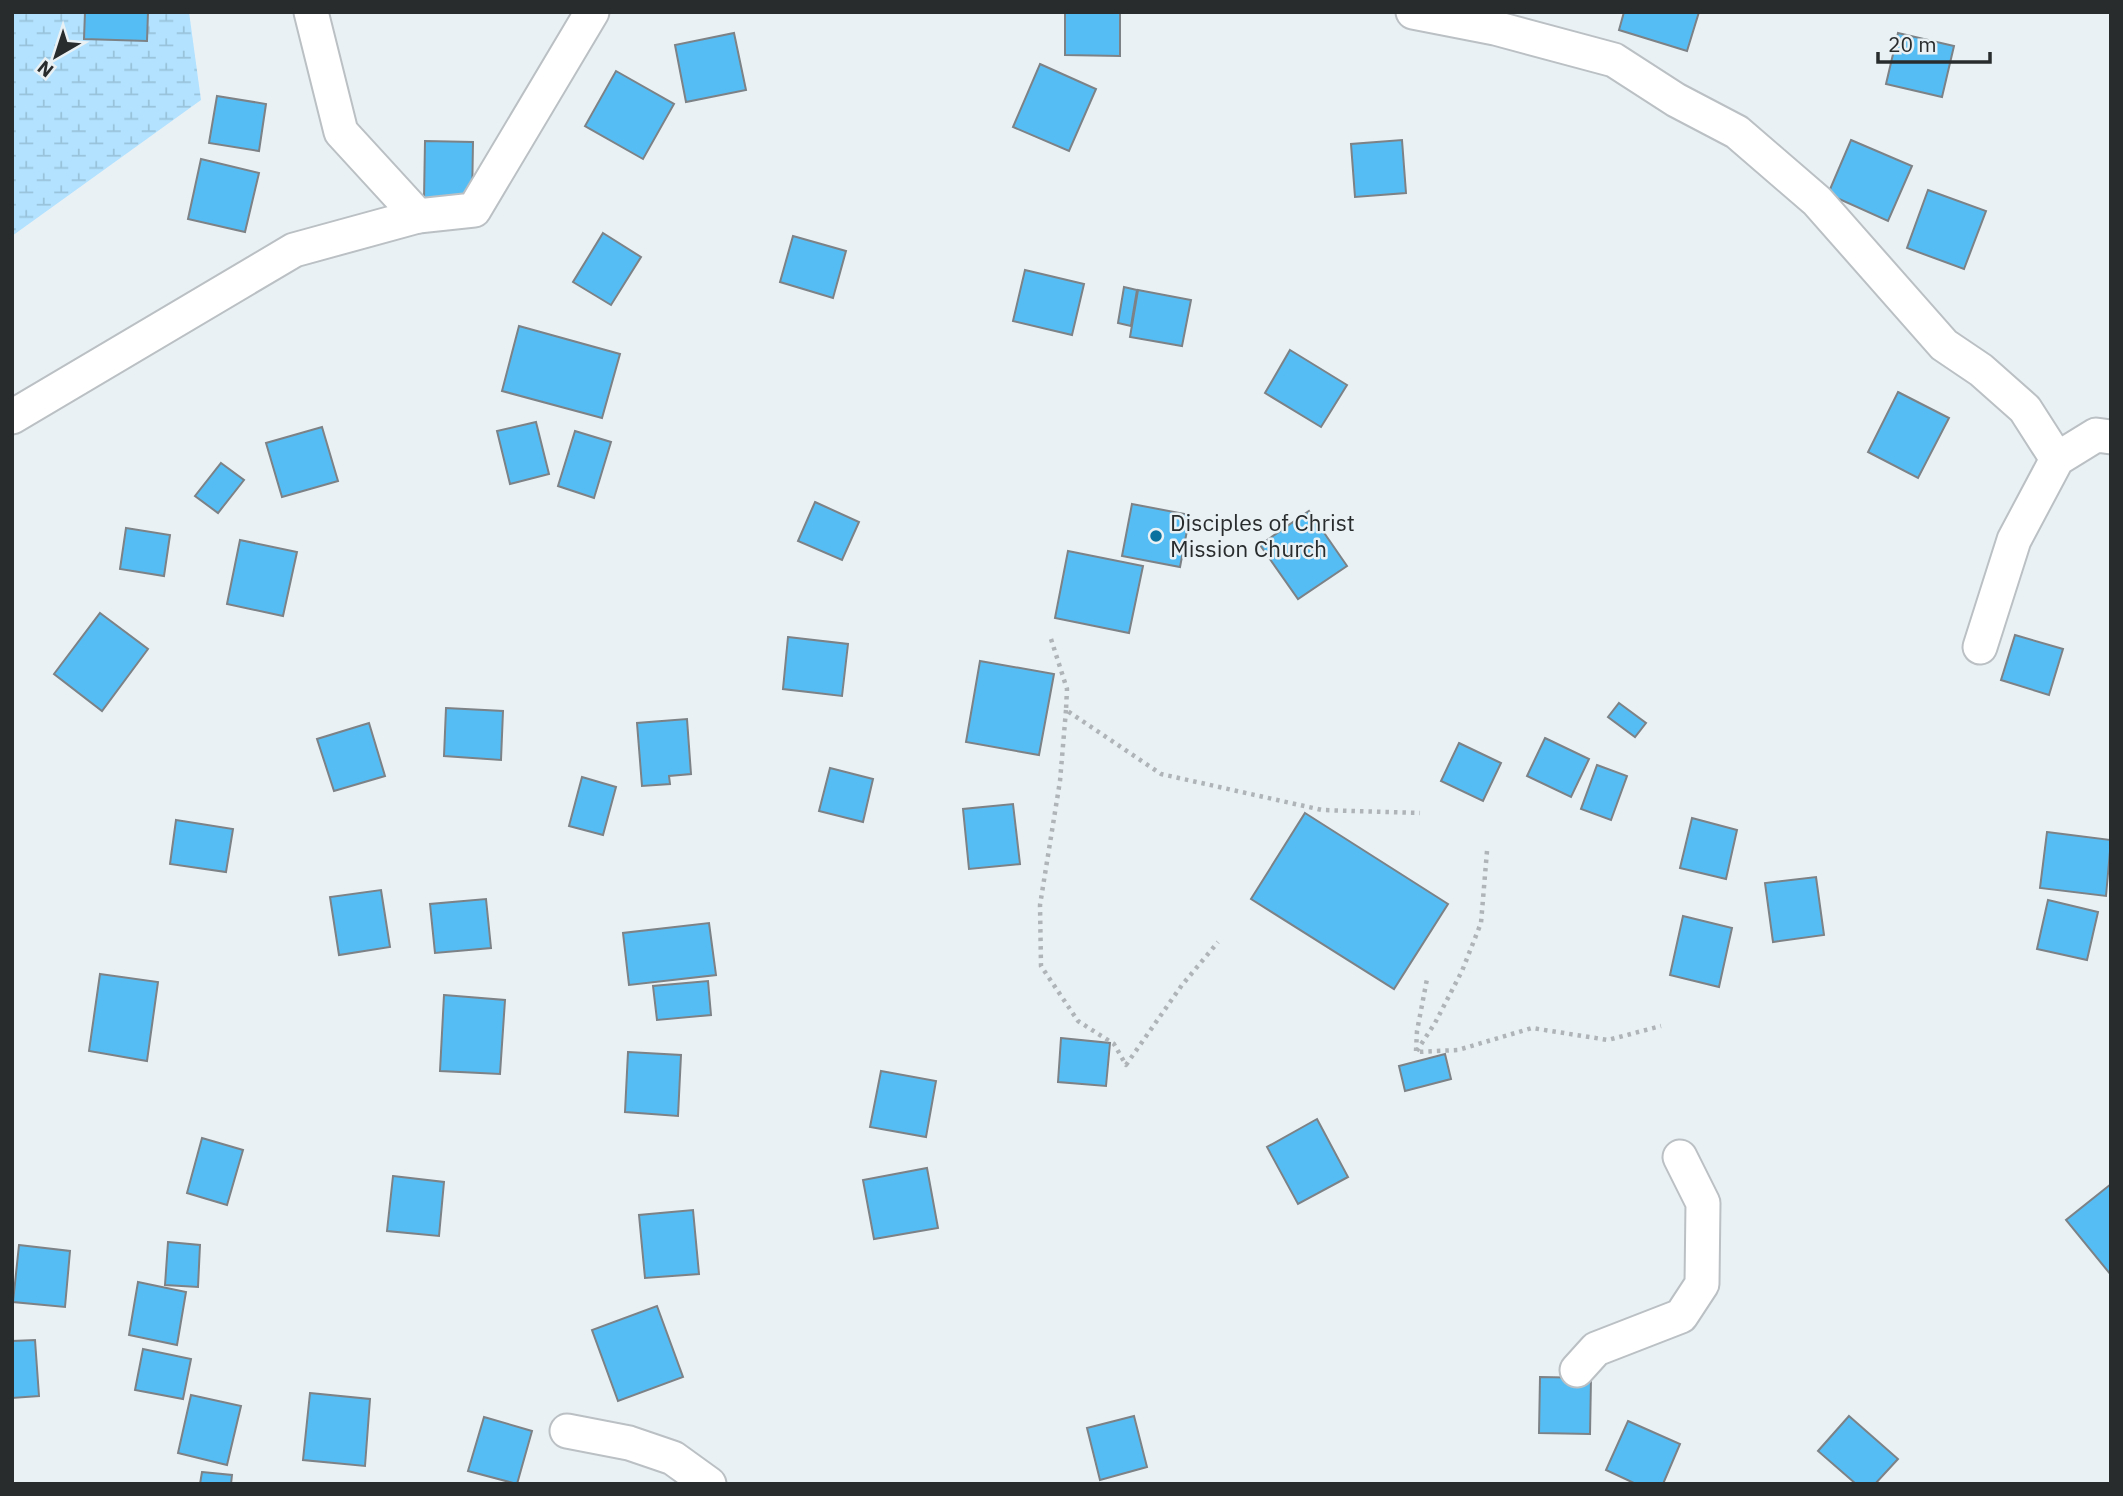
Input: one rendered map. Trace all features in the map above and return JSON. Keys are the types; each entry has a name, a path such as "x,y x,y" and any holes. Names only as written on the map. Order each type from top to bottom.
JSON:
{"street":[{"path":"312,12 341,132 418,216"},
{"path":"12,417 294,250 418,216 474,210 592,12"},
{"path":"1413,12 1495,28 1614,60 1676,100 1737,132 1817,201 1944,345 1981,370 2025,408 2057,459"},
{"path":"1980,647 2014,540 2057,459 2096,435 2111,437"},
{"path":"1577,1370 1596,1349 1681,1316 1702,1284 1703,1203 1680,1157"},
{"path":"567,1431 629,1443 673,1458 709,1484"}],"path":[{"path":"1051,639 1067,689 1059,781 1041,905 1041,966 1078,1021 1114,1044 1126,1065 1182,985 1218,942"},
{"path":"1066,710 1161,774 1322,810 1420,813"},
{"path":"1416,1052 1435,1023 1462,971 1481,923 1487,851"},
{"path":"1416,1052 1417,1031 1427,979"},
{"path":"1416,1052 1458,1050 1532,1028 1608,1040 1661,1026"}],"green space":[{"path":"12,12 189,12 201,100 12,236"}],"building":[{"path":"85,12 148,12 147,41 84,39"},
{"path":"1065,12 1120,12 1120,56 1065,55"},
{"path":"1624,12 1699,12 1687,51 1619,30"},
{"path":"734,33 746,90 686,102 675,45"},
{"path":"1898,33 1954,46 1942,97 1886,84"},
{"path":"1040,64 1096,89 1069,151 1013,127"},
{"path":"616,71 674,104 643,159 585,126"},
{"path":"217,96 266,104 259,151 209,143"},
{"path":"1402,140 1406,193 1355,197 1351,144"},
{"path":"1851,140 1912,166 1888,221 1828,194"},
{"path":"425,141 473,142 472,201 424,200"},
{"path":"201,159 259,173 245,232 188,219"},
{"path":"1928,190 1986,211 1964,269 1907,248"},
{"path":"603,233 641,257 611,305 573,282"},
{"path":"793,236 846,251 833,298 780,282"},
{"path":"1025,270 1084,284 1072,335 1013,321"},
{"path":"1124,287 1137,290 1131,326 1118,323"},
{"path":"1138,290 1191,300 1182,346 1130,337"},
{"path":"519,326 620,354 602,418 502,391"},
{"path":"1290,350 1347,385 1321,427 1265,393"},
{"path":"1898,392 1949,418 1918,478 1868,452"},
{"path":"536,422 549,474 510,484 497,431"},
{"path":"322,427 338,481 282,497 266,443"},
{"path":"575,431 611,442 594,498 558,486"},
{"path":"221,463 244,480 218,513 195,496"},
{"path":"815,502 859,522 842,560 798,541"},
{"name":"Disciples of Christ Mission Church","path":"1132,504 1190,515 1180,567 1122,556"},
{"path":"1309,511 1347,566 1298,599 1260,545"},
{"path":"126,528 170,535 164,576 120,569"},
{"path":"240,540 297,552 283,616 227,604"},
{"path":"1068,551 1143,566 1129,633 1055,618"},
{"path":"100,613 148,649 102,711 54,674"},
{"path":"2015,635 2063,649 2049,695 2001,680"},
{"path":"788,637 848,644 842,696 783,689"},
{"path":"980,661 1054,674 1039,755 966,742"},
{"path":"1619,703 1646,723 1635,737 1608,717"},
{"path":"446,708 503,711 501,760 444,756"},
{"path":"687,719 691,774 669,776 670,784 642,786 637,723"},
{"path":"369,723 385,776 334,791 317,739"},
{"path":"1545,738 1589,759 1571,797 1527,776"},
{"path":"1459,743 1501,763 1483,801 1441,781"},
{"path":"1597,765 1627,776 1611,820 1581,809"},
{"path":"830,768 873,779 863,822 819,811"},
{"path":"582,777 616,787 603,835 569,826"},
{"path":"1013,804 1020,864 969,869 963,809"},
{"path":"1305,813 1448,904 1394,989 1251,899"},
{"path":"1692,818 1737,830 1726,879 1680,868"},
{"path":"176,820 233,829 226,872 170,864"},
{"path":"2047,832 2111,840 2106,896 2040,888"},
{"path":"1816,877 1824,935 1773,942 1765,883"},
{"path":"381,890 390,947 339,955 330,897"},
{"path":"486,899 491,948 435,953 430,904"},
{"path":"2048,900 2098,912 2087,960 2037,949"},
{"path":"1683,916 1732,928 1719,987 1670,975"},
{"path":"709,923 716,975 629,985 623,933"},
{"path":"100,974 158,982 147,1061 89,1051"},
{"path":"708,981 711,1015 657,1020 653,986"},
{"path":"444,995 505,1000 500,1074 440,1071"},
{"path":"1061,1038 1110,1043 1106,1086 1058,1082"},
{"path":"628,1052 681,1055 678,1116 625,1112"},
{"path":"1445,1054 1451,1079 1405,1091 1399,1066"},
{"path":"881,1071 936,1081 926,1137 870,1127"},
{"path":"1317,1119 1348,1177 1298,1204 1267,1147"},
{"path":"202,1138 243,1150 227,1205 187,1193"},
{"path":"927,1168 938,1228 874,1239 863,1180"},
{"path":"393,1176 444,1182 439,1236 387,1231"},
{"path":"2111,1184 2111,1275 2066,1220"},
{"path":"693,1210 699,1274 645,1278 639,1215"},
{"path":"168,1242 200,1245 198,1287 165,1285"},
{"path":"19,1245 70,1251 65,1307 13,1302"},
{"path":"138,1282 186,1292 177,1345 129,1335"},
{"path":"657,1306 683,1377 618,1401 592,1330"},
{"path":"35,1340 39,1396 12,1398 12,1341"},
{"path":"143,1349 191,1359 183,1399 135,1390"},
{"path":"1540,1377 1591,1378 1590,1434 1539,1433"},
{"path":"310,1393 370,1399 365,1466 303,1460"},
{"path":"191,1395 241,1406 227,1465 178,1453"},
{"path":"1134,1416 1147,1467 1100,1480 1087,1428"},
{"path":"1849,1416 1898,1459 1875,1484 1856,1484 1818,1451"},
{"path":"484,1417 532,1431 517,1484 468,1471"},
{"path":"1628,1421 1680,1444 1663,1484 1636,1484 1606,1470"},
{"path":"202,1472 232,1475 231,1484 200,1484"}],"place":[{"name":"Disciples of Christ Mission Church","path":"1156,536"}]}
